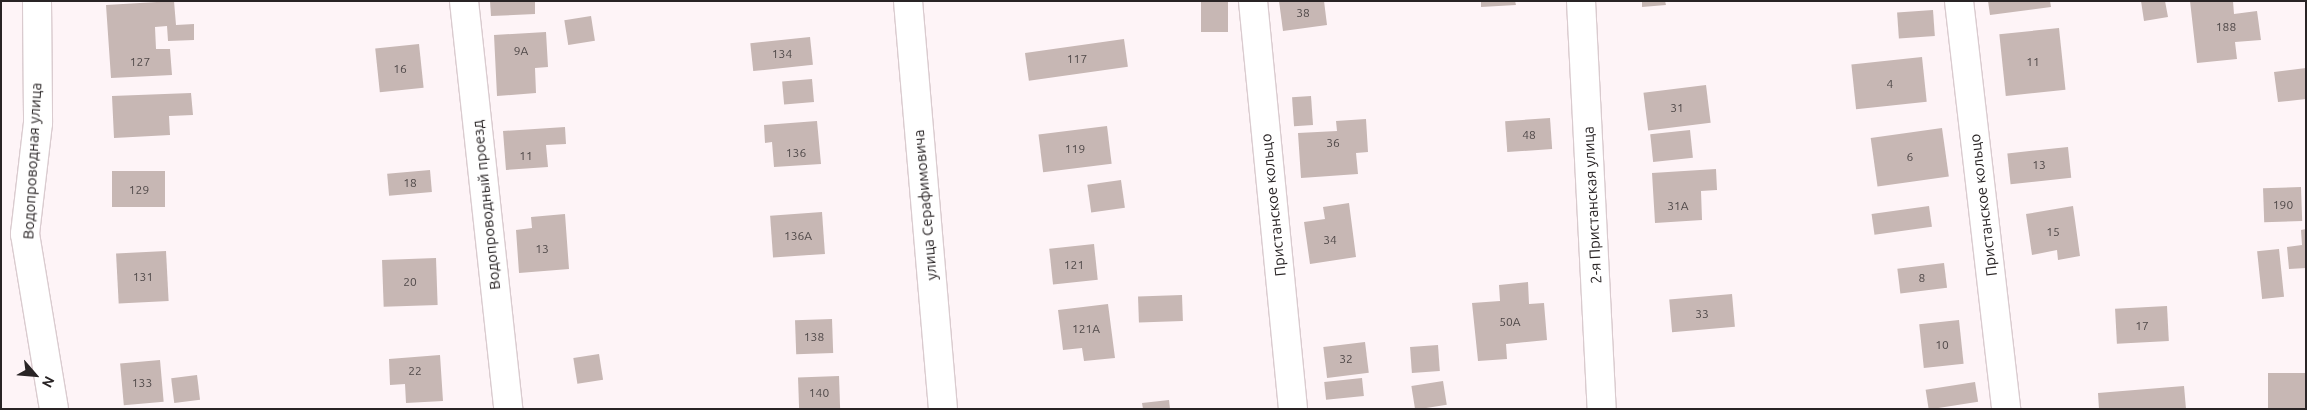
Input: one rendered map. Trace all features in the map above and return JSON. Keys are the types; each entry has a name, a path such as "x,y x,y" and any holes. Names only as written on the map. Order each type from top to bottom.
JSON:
{"street":[{"name":"Водопроводная улица","path":"37,1 38,123 25,234 47,403"},
{"name":"Водопроводный проезд","path":"464,1 508,409"},
{"name":"улица Серафимовича","path":"908,1 943,409"},
{"name":"Пристанское кольцо","path":"1254,1 1293,409"},
{"name":"2-я Пристанская улица","path":"1581,1 1602,409"},
{"name":"Пристанское кольцо","path":"1959,1 2006,409"}],"building":[{"path":"174,1 176,25 194,24 194,40 168,41 167,26 155,27 156,49 170,49 172,75 111,78 106,5"},
{"path":"490,1 535,1 535,14 491,16"},
{"path":"1201,1 1228,1 1228,32 1201,32"},
{"path":"1279,1 1324,1 1327,25 1283,31"},
{"path":"1481,1 1515,1 1516,5 1481,7"},
{"path":"1642,1 1665,1 1666,5 1642,7"},
{"path":"1988,1 2050,1 2051,7 1990,15"},
{"path":"2141,1 2165,1 2168,17 2144,21"},
{"path":"2190,1 2233,1 2234,14 2257,11 2261,40 2235,42 2237,59 2197,63"},
{"path":"1933,10 1935,36 1899,38 1897,13"},
{"path":"591,16 595,41 568,45 564,20"},
{"path":"2059,28 2065,90 2006,96 1999,34"},
{"path":"546,32 548,67 535,68 536,93 497,96 494,35"},
{"path":"810,37 813,65 753,71 750,43"},
{"path":"1124,39 1128,67 1029,81 1025,53"},
{"path":"419,44 424,88 380,92 375,49"},
{"path":"1922,57 1927,102 1856,109 1851,64"},
{"path":"2306,68 2306,99 2278,102 2274,72"},
{"path":"812,79 814,102 784,105 782,82"},
{"path":"1706,85 1711,123 1648,130 1643,93"},
{"path":"191,93 193,115 169,116 170,135 114,138 112,96"},
{"path":"1311,96 1313,125 1294,126 1292,97"},
{"path":"1550,118 1552,149 1507,152 1505,121"},
{"path":"1366,119 1368,152 1356,153 1358,174 1301,178 1298,133 1337,131 1336,121"},
{"path":"817,121 821,164 774,167 772,142 765,143 764,125"},
{"path":"1107,126 1112,164 1043,172 1039,134"},
{"path":"565,127 566,144 546,145 548,167 506,170 503,131"},
{"path":"1942,128 1949,177 1878,187 1871,138"},
{"path":"1690,130 1693,158 1653,162 1650,134"},
{"path":"2068,147 2071,178 2011,184 2007,153"},
{"path":"1716,169 1717,190 1701,191 1702,220 1655,223 1652,173"},
{"path":"430,170 432,192 389,196 387,174"},
{"path":"112,171 165,171 165,207 112,207"},
{"path":"1121,180 1125,208 1091,212 1087,185"},
{"path":"2301,187 2302,221 2264,222 2263,188"},
{"path":"1349,203 1356,257 1310,264 1304,222 1325,219 1323,207"},
{"path":"1929,206 1932,227 1874,235 1872,214"},
{"path":"2073,206 2080,256 2058,260 2057,250 2032,255 2026,214"},
{"path":"822,212 825,254 773,258 770,216"},
{"path":"565,214 569,269 519,273 516,230 532,228 531,217"},
{"path":"2306,229 2306,268 2289,269 2287,247 2302,245 2301,230"},
{"path":"1094,244 1098,280 1053,285 1049,249"},
{"path":"2279,249 2284,297 2262,299 2257,251"},
{"path":"166,251 169,301 119,304 116,254"},
{"path":"436,258 438,305 384,307 382,260"},
{"path":"1944,263 1947,288 1900,294 1897,269"},
{"path":"1528,282 1529,304 1544,303 1547,340 1506,344 1507,359 1478,361 1472,303 1500,301 1499,285"},
{"path":"1732,294 1735,327 1672,332 1669,299"},
{"path":"1182,295 1183,321 1139,323 1138,297"},
{"path":"1108,304 1115,358 1084,361 1082,348 1063,350 1058,310"},
{"path":"2167,306 2169,341 2117,344 2115,309"},
{"path":"832,319 833,353 796,354 795,320"},
{"path":"1959,320 1964,364 1924,368 1919,324"},
{"path":"1365,342 1369,373 1327,378 1323,347"},
{"path":"1438,345 1440,371 1412,373 1410,347"},
{"path":"599,354 603,380 577,384 573,358"},
{"path":"440,355 443,401 406,403 405,384 390,385 389,359"},
{"path":"160,360 164,402 124,405 120,363"},
{"path":"2268,373 2306,373 2306,409 2268,409"},
{"path":"197,375 200,400 174,403 171,378"},
{"path":"839,376 840,409 799,409 798,377"},
{"path":"1362,378 1364,396 1326,400 1324,382"},
{"path":"1443,381 1447,405 1415,409 1411,386"},
{"path":"1975,382 1978,402 1929,409 1926,390"},
{"path":"2184,386 2186,409 2099,409 2098,393"},
{"path":"1169,400 1170,409 1143,409 1142,403"}]}
